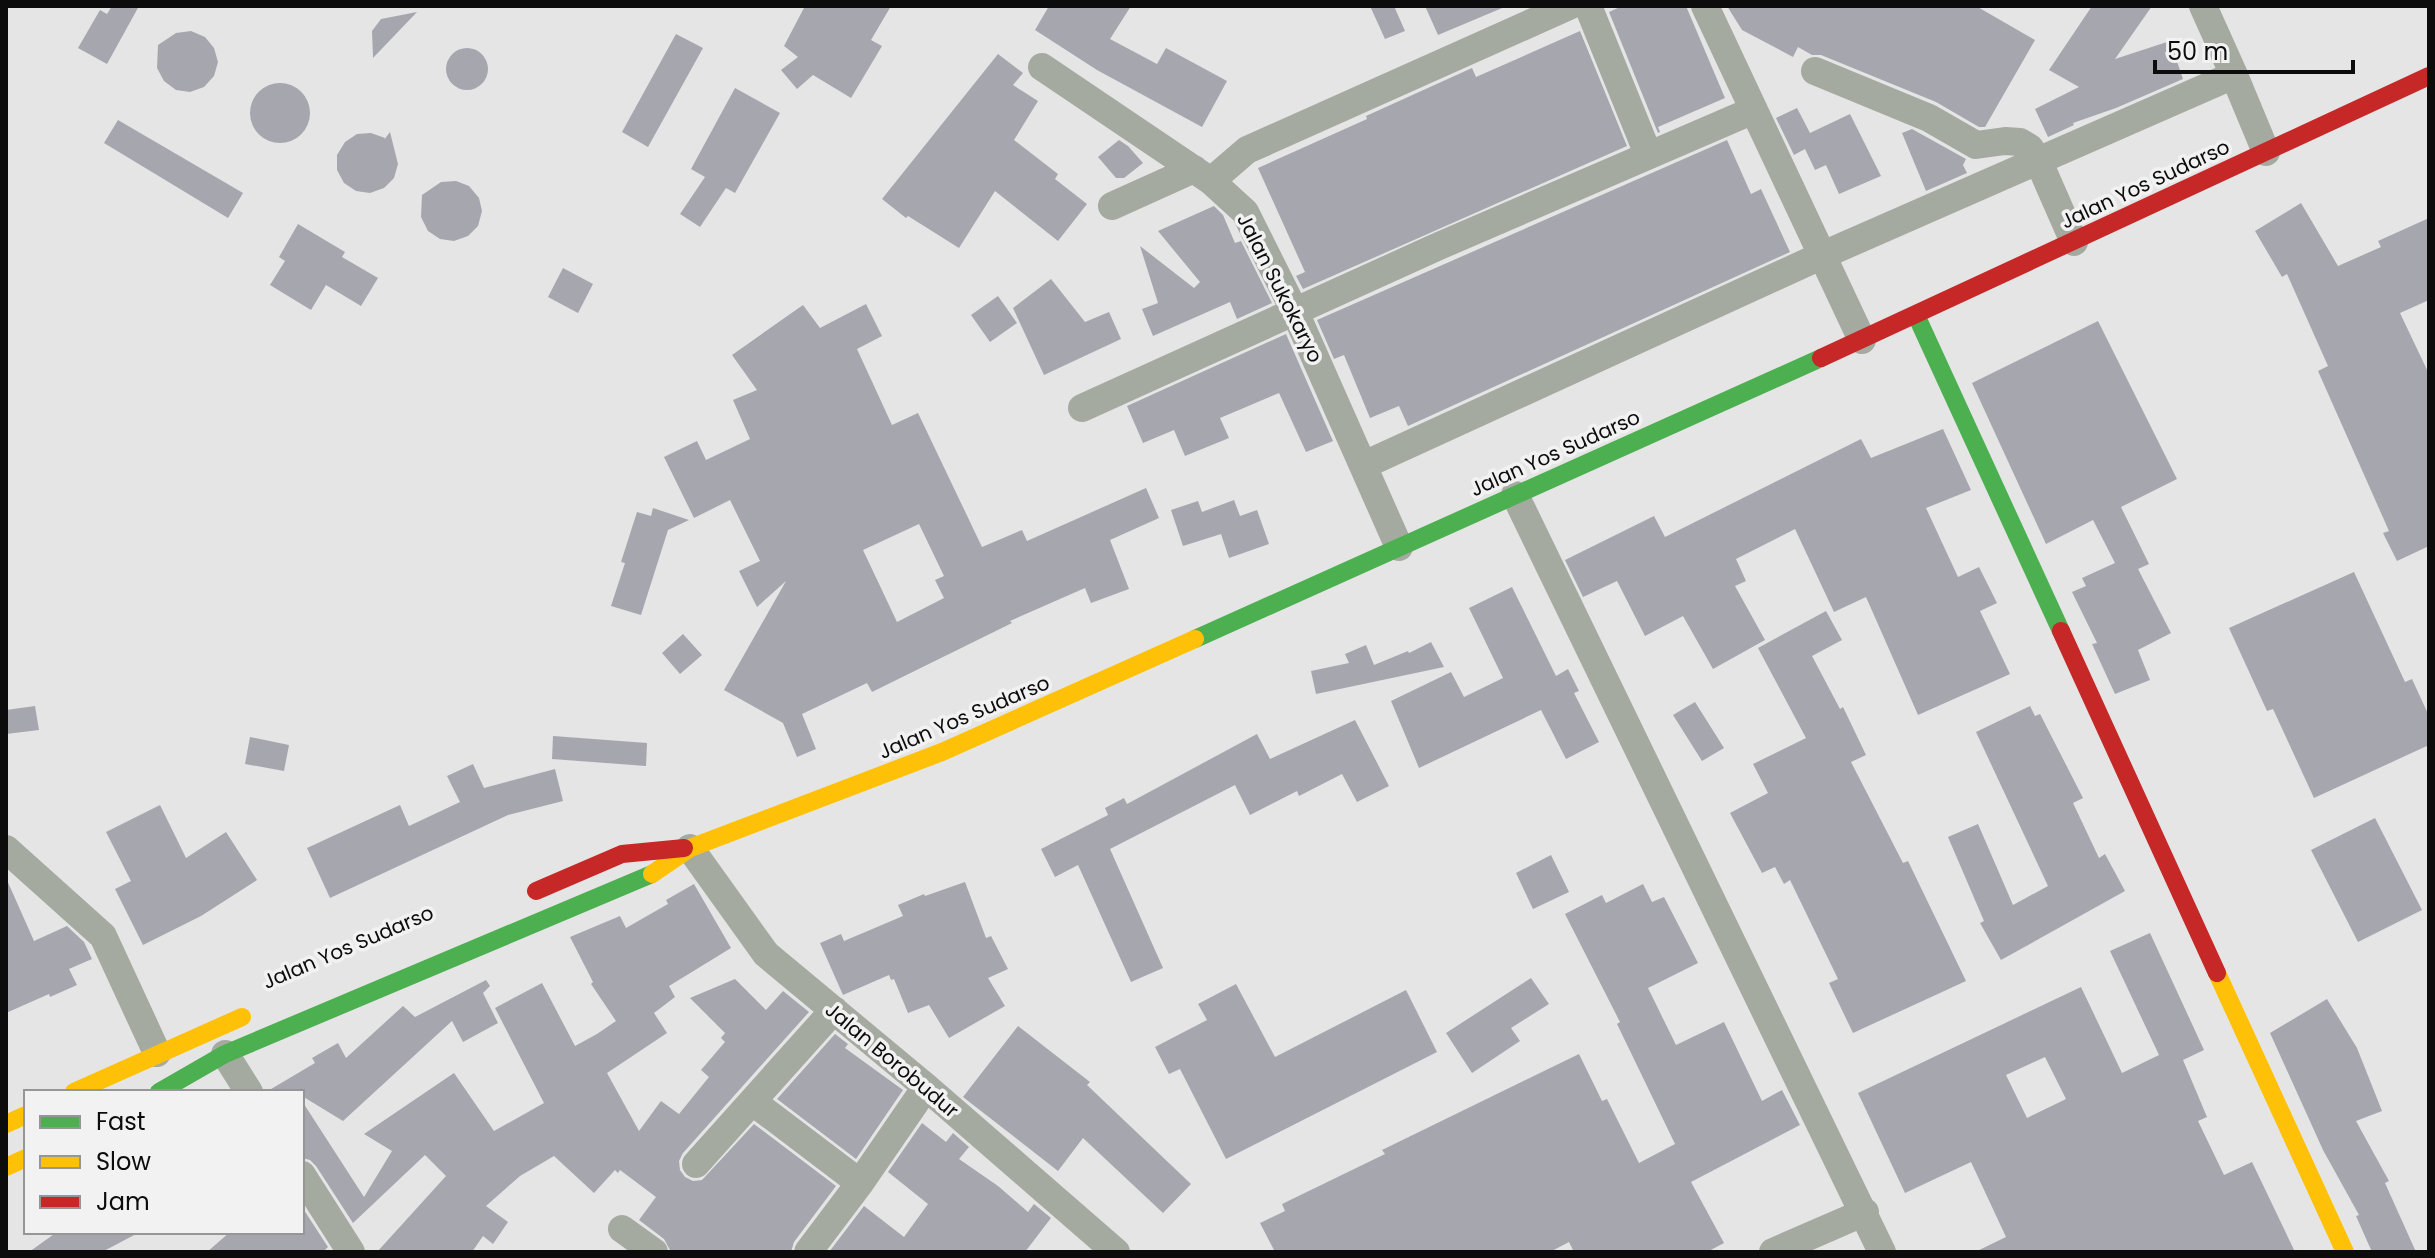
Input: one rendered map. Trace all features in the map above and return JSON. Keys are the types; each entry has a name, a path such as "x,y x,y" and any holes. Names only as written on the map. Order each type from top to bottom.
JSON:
{"main road":[{"name":"Jalan Yos Sudarso","path":"162,1090 225,1054 646,878 690,848 942,752 1862,340 2429,76"},
{"path":"1916,315 2345,1252"},
{"name":"Jalan Yos Sudarso","path":"514,900 622,854 690,848"},
{"name":"Jalan Yos Sudarso","path":"95,1088 157,1053 258,1010"}],"street":[{"path":"1112,206 1203,175 1247,150 1569,6"},
{"path":"1588,6 1648,154"},
{"path":"1705,6 1862,340"},
{"path":"2203,6 2266,152"},
{"name":"Jalan Sukokaryo","path":"1042,67 1203,175 1245,212 1295,312 1399,547"},
{"path":"1815,71 1929,118 1976,145 2005,141 2020,142 2030,148 2074,242"},
{"path":"1364,465 1823,255 2234,75"},
{"path":"1082,408 1648,154 1754,110"},
{"path":"1515,495 1882,1252"},
{"name":"Jalan Borobudur","path":"690,848 766,954 926,1087 1116,1252"},
{"path":"6,849 103,936 157,1053"},
{"path":"696,1164 834,1010"},
{"path":"225,1054 248,1090"},
{"path":"808,1252 926,1087"},
{"path":"753,1102 860,1183"},
{"path":"304,1178 351,1252"},
{"path":"1773,1252 1865,1212"},
{"path":"622,1229 654,1252"}],"building":[{"path":"112,6 139,6 107,64 78,48 100,10 107,14"},
{"path":"805,6 891,6 871,40 882,46 851,98 813,75 797,89 781,70 798,57 784,46"},
{"path":"1049,6 1131,6 1110,39 1157,64 1166,48 1227,81 1202,127 1097,70 1035,30"},
{"path":"1370,6 1394,6 1405,31 1385,39"},
{"path":"1425,6 1507,6 1438,35"},
{"path":"1622,6 1686,6 1725,98 1658,127 1658,133 1609,12"},
{"path":"1727,6 1976,6 2035,40 1985,127 1979,127 1936,102 1821,55 1812,55 1798,47 1793,57 1742,30"},
{"path":"2092,6 2152,6 2115,59 2170,41 2183,79 2073,123 2048,137 2035,109 2079,87 2049,70"},
{"path":"417,12 373,58 372,31 381,19"},
{"path":"191,31 205,37 214,48 218,62 214,76 204,87 190,92 176,90 164,81 157,68 158,45 176,33"},
{"path":"1580,31 1627,146 1303,289 1296,276 1305,272 1258,168 1472,68 1476,77"},
{"path":"676,34 703,48 648,147 622,132"},
{"path":"467,48 482,54 488,69 482,84 467,90 452,84 446,69 452,54"},
{"path":"998,54 1023,73 1013,85 1038,101 1014,140 1058,174 1055,179 1087,204 1058,241 995,191 959,248 908,216 906,218 882,199"},
{"path":"280,83 291,85 301,92 308,102 308,124 301,134 291,141 280,143 269,141 259,134 252,124 250,113 252,102 259,92 269,85"},
{"path":"735,88 780,113 735,193 726,188 700,227 680,214 705,177 691,169"},
{"path":"1797,108 1810,133 1850,114 1881,176 1839,194 1826,165 1815,170 1805,149 1794,155 1776,118"},
{"path":"118,120 243,193 228,218 104,143"},
{"path":"1912,129 1966,159 1963,165 1967,173 1926,191 1902,133"},
{"path":"390,132 398,164 394,178 384,188 370,193 356,191 344,183 337,170 337,155 345,142 357,134 371,133 384,140"},
{"path":"1119,140 1143,163 1124,178 1116,178 1098,157"},
{"path":"1727,140 1751,194 1761,189 1790,252 1408,426 1399,406 1370,418 1344,355 1334,359 1317,320"},
{"path":"456,181 469,186 479,198 482,211 478,226 468,236 454,241 440,239 428,231 421,217 422,195 441,182"},
{"path":"2301,203 2338,266 2381,247 2378,241 2429,218 2429,300 2400,313 2429,374 2429,546 2397,561 2383,533 2389,531 2318,371 2328,366 2287,274 2282,277 2255,231"},
{"path":"1214,206 1223,215 1235,243 1241,241 1272,303 1237,319 1230,302 1153,336 1142,309 1158,303 1140,246 1194,288 1200,282 1158,231"},
{"path":"298,224 345,252 342,257 378,278 361,306 326,285 311,310 270,285 285,261 279,257"},
{"path":"563,268 593,284 578,313 548,297"},
{"path":"1051,279 1085,322 1109,312 1121,339 1044,375 1013,308"},
{"path":"998,296 1017,323 990,342 971,315"},
{"path":"866,304 882,336 857,349 892,425 918,413 982,547 1022,530 1027,541 1146,488 1159,518 1110,540 1129,589 1091,603 1085,588 1010,621 1012,623 872,692 867,683 802,714 816,749 797,757 783,723 724,690 786,581 757,607 739,571 760,561 730,500 694,518 664,457 697,441 706,460 750,439 733,400 757,390 732,355 803,305 820,328","holes":["919,524 944,576 935,580 944,598 897,622 863,550"]},
{"path":"2098,321 2177,479 2121,507 2149,564 2138,569 2171,633 2138,650 2150,680 2115,694 2092,644 2097,643 2072,592 2086,586 2082,578 2115,563 2093,520 2046,544 1972,383"},
{"path":"1286,334 1333,441 1306,452 1279,393 1220,418 1229,438 1185,456 1174,430 1143,443 1127,406"},
{"path":"1943,429 1971,490 1926,508 1958,577 1979,567 1997,603 1980,611 2010,674 1918,715 1866,597 1834,612 1795,529 1736,559 1746,581 1735,586 1765,640 1713,669 1683,616 1645,636 1617,581 1583,597 1565,560 1654,516 1665,537 1861,439 1871,458"},
{"path":"1234,500 1240,516 1257,510 1269,544 1229,558 1221,534 1183,546 1171,510 1198,501 1202,512"},
{"path":"653,508 689,520 668,530 641,615 611,606 637,512 651,516"},
{"path":"2354,572 2405,682 2412,679 2429,716 2429,745 2314,798 2273,709 2267,711 2229,628"},
{"path":"1512,587 1556,676 1568,669 1579,691 1574,693 1599,742 1566,759 1541,710 1419,768 1391,701 1451,672 1464,697 1503,678 1469,608"},
{"path":"1826,611 1842,640 1812,656 1840,709 1843,707 1866,755 1851,762 1903,863 1908,861 1966,981 1853,1033 1829,983 1838,979 1790,880 1784,884 1775,867 1762,873 1730,813 1768,793 1753,764 1806,738 1758,648"},
{"path":"683,634 702,655 680,674 662,653"},
{"path":"1431,642 1444,667 1316,694 1311,671 1349,663 1345,654 1366,645 1374,665"},
{"path":"1695,702 1724,748 1702,761 1673,715"},
{"path":"35,706 39,730 6,734 6,710"},
{"path":"2030,706 2035,716 2040,714 2083,798 2073,803 2099,858 2105,854 2125,891 2001,960 1980,923 1984,921 1948,837 1978,824 2013,905 2048,886 1976,732"},
{"path":"1355,720 1389,786 1357,802 1342,774 1299,796 1297,791 1250,815 1235,785 1110,849 1163,968 1131,982 1078,865 1055,877 1041,849 1108,815 1105,808 1124,798 1127,804 1257,734 1270,759"},
{"path":"553,736 647,743 646,766 552,759"},
{"path":"250,737 289,745 284,771 245,764"},
{"path":"473,764 484,788 555,769 563,801 508,815 330,898 307,848 400,805 409,826 460,802 447,776"},
{"path":"160,805 186,858 226,832 257,880 201,916 143,945 115,889 131,881 106,832"},
{"path":"2375,818 2422,910 2358,942 2311,850"},
{"path":"1551,855 1569,892 1533,909 1516,873"},
{"path":"6,878 34,941 67,926 84,942 92,959 69,969 77,985 6,1013"},
{"path":"965,882 986,938 991,936 1008,969 988,978 1005,1006 949,1038 929,1005 908,1013 894,979 891,980 889,975 843,995 820,943 841,934 844,941 903,916 898,905"},
{"path":"694,884 731,948 669,986 675,997 654,1013 667,1033 607,1073 639,1131 661,1101 679,1114 709,1077 701,1070 725,1042 721,1038 725,1033 690,998 735,979 766,1010 783,991 809,1012 679,1161 685,1177 693,1181 702,1180 754,1124 836,1186 794,1242 791,1252 671,1252 664,1239 639,1220 656,1197 620,1170 618,1173 615,1170 594,1193 554,1156 520,1176 486,1206 508,1222 493,1244 483,1236 472,1252 377,1252 446,1176 425,1155 353,1223 316,1166 304,1158 304,1104 364,1197 392,1151 364,1134 454,1073 494,1131 544,1103 495,1008 542,983 575,1046 597,1034 616,1021 591,984 593,982 570,937 620,916 626,928 668,904 666,900"},
{"path":"1643,884 1652,902 1664,897 1698,963 1648,988 1676,1045 1724,1022 1762,1101 1782,1090 1800,1125 1691,1182 1724,1243 1707,1252 1574,1252 1569,1242 1550,1252 1275,1252 1260,1223 1285,1211 1282,1204 1385,1154 1382,1150 1579,1054 1602,1101 1607,1099 1639,1163 1675,1144 1617,1024 1620,1022 1565,914 1602,895 1606,903"},
{"path":"2150,933 2204,1050 2183,1060 2207,1117 2198,1121 2224,1175 2252,1162 2295,1252 1975,1252 2006,1237 1971,1162 1905,1193 1858,1093 2081,987 2122,1073 2159,1055 2110,951","holes":["2045,1057 2066,1099 2027,1118 2006,1075"]},
{"path":"1531,978 1549,1004 1511,1028 1520,1041 1472,1073 1446,1033"},
{"path":"486,980 490,986 483,993 498,1023 463,1042 452,1021 343,1121 304,1097 304,1090 269,1090 315,1063 312,1058 338,1043 346,1058 403,1006 415,1017"},
{"path":"1236,984 1275,1057 1406,990 1437,1052 1226,1159 1180,1069 1169,1074 1155,1047 1207,1020 1198,1004"},
{"path":"2327,999 2357,1048 2382,1111 2356,1121 2389,1181 2385,1183 2416,1252 2372,1252 2356,1216 2359,1215 2323,1150 2270,1033"},
{"path":"1018,1026 1090,1082 1087,1085 1191,1184 1163,1213 1083,1138 1058,1171 963,1097"},
{"path":"835,1034 848,1044 845,1048 903,1090 856,1159 777,1099"},
{"path":"922,1123 946,1142 953,1133 969,1147 959,1159 1028,1212 1034,1204 1051,1218 1025,1252 829,1252 864,1206 904,1237 928,1204 888,1172"},
{"path":"304,1210 328,1247 323,1252 207,1252 228,1234 304,1234"},
{"path":"54,1234 136,1234 102,1252 29,1252"}],"traffic: fast":[{"path":"1916,315 2061,631"},
{"path":"1195,639 1821,358"},
{"path":"162,1090 225,1054 652,874"}],"traffic: slow":[{"path":"652,874 690,848 942,752 1195,639"},
{"path":"2217,973 2345,1252"},
{"path":"78,1090 242,1017"},
{"path":"6,1124 24,1116"},
{"path":"6,1167 24,1159"}],"traffic: jam":[{"path":"1821,358 2429,76"},
{"path":"2061,631 2217,973"},
{"path":"536,891 622,854 684,848"}]}
